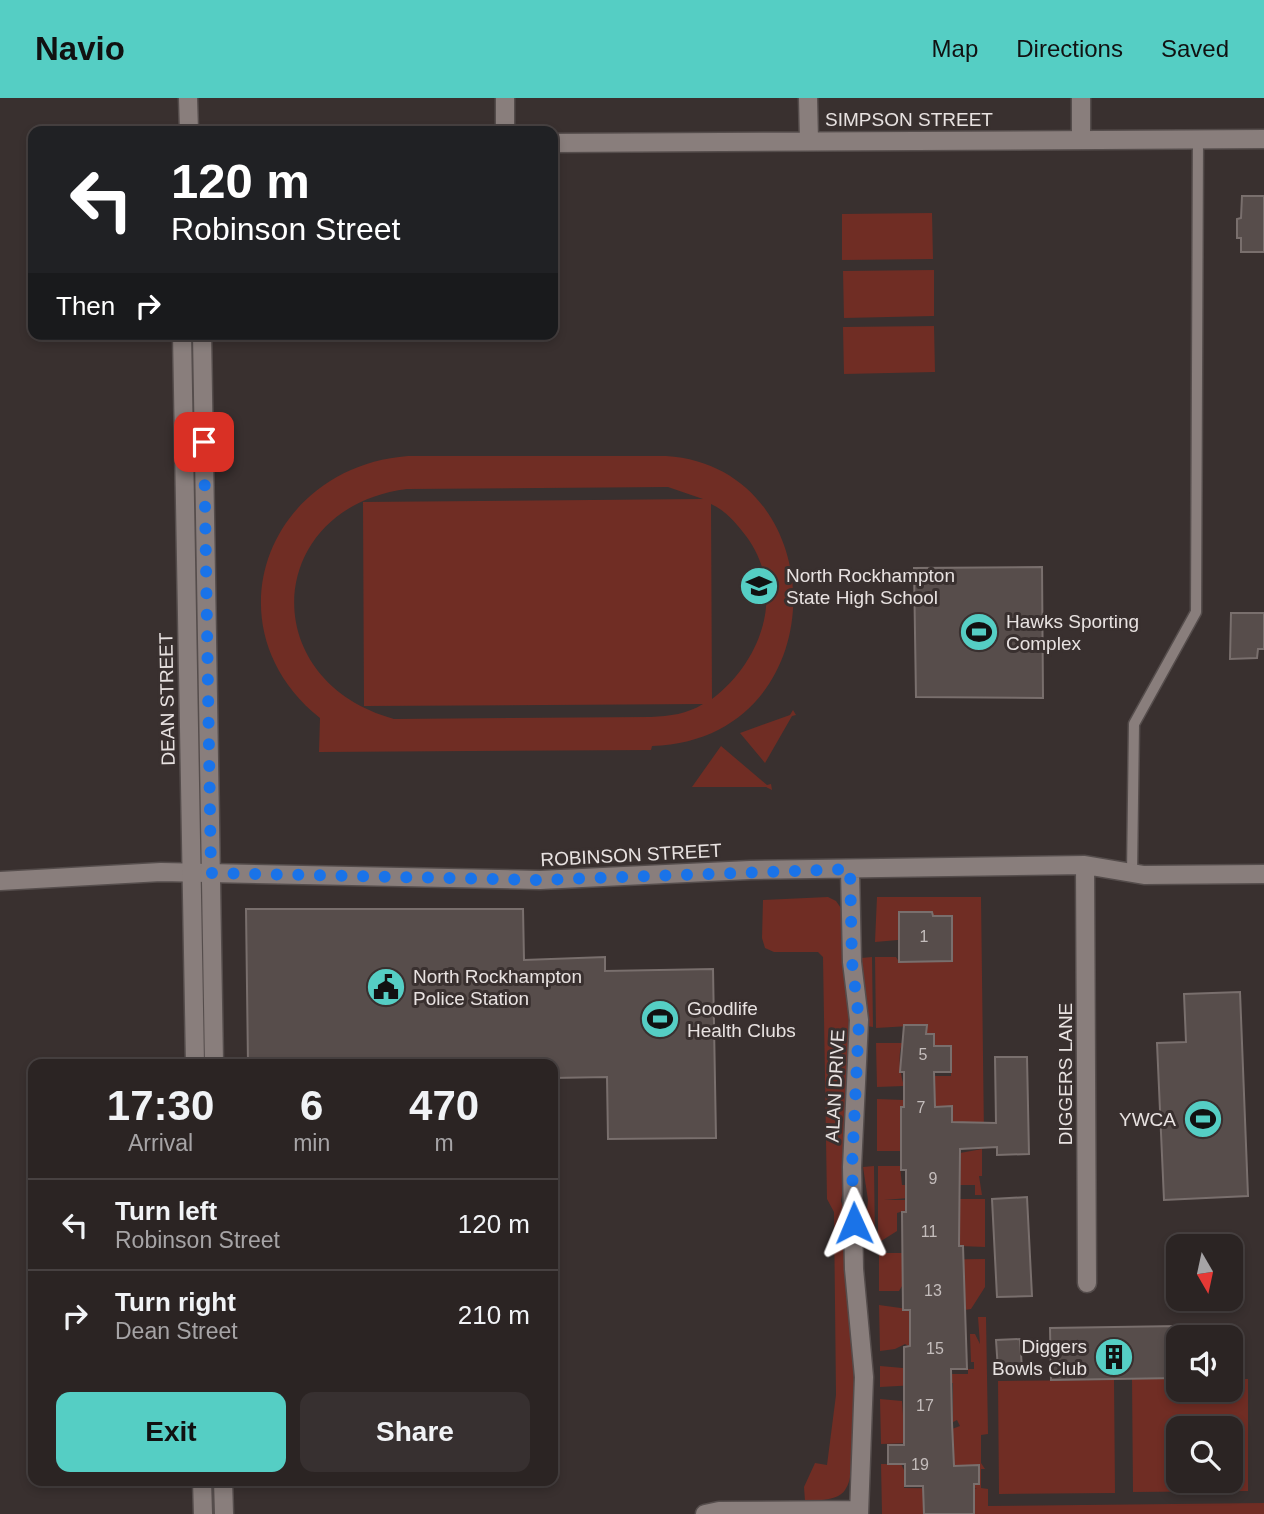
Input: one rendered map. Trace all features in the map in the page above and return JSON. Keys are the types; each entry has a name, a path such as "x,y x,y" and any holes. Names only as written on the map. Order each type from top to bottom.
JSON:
{"street":[{"path":"188,98 189,126"},
{"path":"505,98 505,126"},
{"path":"808,98 809,140"},
{"path":"1081,98 1081,140"},
{"name":"SIMPSON STREET","path":"558,143 1264,139"},
{"name":"DEAN STREET","path":"182,340 195,1059"},
{"path":"202,340 214,1059"},
{"name":"ROBINSON STREET","path":"0,881 191,873 540,880 850,869 1085,865 1132,874 1264,874"},
{"name":"DIGGERS LANE","path":"1085,865 1087,1283"},
{"name":"ALAN DRIVE","path":"850,869 852,962 859,1020 852,1167 854,1269 864,1377 858,1512"},
{"path":"202,1486 203,1514"},
{"path":"223,1486 224,1514"},
{"path":"705,1514 858,1512"}],"lane":[{"path":"1132,874 1135,724 1196,612 1198,139"}],"shaded area":[{"path":"932,213 933,259 842,260 842,214"},
{"path":"934,270 934,316 844,318 843,271"},
{"path":"934,326 935,372 844,374 843,327"},
{"path":"408,456 666,456 722,471 762,505 786,551 793,603 784,655 757,700 713,732 652,746 651,750 319,752 320,718 286,681 266,640 261,598 269,557 288,520 319,489 359,467","holes":["668,487 703,499 363,502 364,706 348,699 317,669 299,634 294,596 303,559 325,527 360,502 407,489","711,504 734,522 758,557 765,579 766,602 756,645 744,665 712,699","703,704 678,714 651,717 394,719 365,706"]},
{"path":"793,710 796,715 792,716 765,763 740,733 790,715"},
{"path":"721,746 767,785 771,784 772,790 766,787 692,787"},
{"path":"828,897 836,901 843,911 850,1040 845,1177 841,1201 846,1217 851,1304 853,1419 851,1470 845,1490 833,1498 805,1501 804,1487 815,1463 827,1465 836,1395 834,1212 827,1199 823,957 818,952 774,952 765,948 762,938 763,900"},
{"path":"877,897 981,897 984,1136 900,1151 877,1151 877,1099 904,1100 904,1107 901,1108 901,1133 972,1131 971,1122 952,1123 952,1106 935,1107 905,1076 951,1076 951,1046 934,1046 934,1034 926,1034 926,1025 876,1028 875,957 896,957 899,962 952,961 952,917 933,916 932,912 899,912 898,940 875,942"},
{"path":"872,957 873,1027 867,1026 861,958"},
{"path":"876,1043 903,1043 900,1063 904,1086 877,1087"},
{"path":"982,1149 982,1176 979,1176 982,1195 975,1195 975,1185 960,1185 960,1153"},
{"path":"874,1166 875,1243 864,1243 868,1200 863,1167"},
{"path":"878,1166 900,1166 902,1185 906,1185 908,1198 884,1200 910,1200 910,1209 897,1213 897,1231 878,1243"},
{"path":"942,1199 985,1199 985,1247 960,1246 959,1211"},
{"path":"879,1253 902,1253 902,1260 985,1259 985,1287 971,1309 964,1310 964,1283 902,1286 899,1291 879,1291"},
{"path":"879,1305 915,1310 910,1347 905,1344 895,1349 880,1351"},
{"path":"978,1317 986,1317 988,1434 981,1435 981,1463 985,1469 981,1469 981,1488 988,1489 988,1506 1264,1503 1264,1514 974,1514 974,1493 924,1503 923,1514 882,1514 881,1464 901,1464 905,1472 904,1488 977,1489 969,1486 978,1465 954,1467 954,1459 909,1443 881,1444 880,1399 902,1401 904,1429 952,1429 960,1426 957,1420 953,1422 953,1383 880,1387 880,1366 903,1368 907,1374 968,1374 968,1369 974,1369 974,1362 971,1362 970,1334 975,1334 980,1344"},
{"path":"1132,1379 1166,1379 1166,1402 1243,1402 1243,1379 1248,1379 1248,1491 1243,1491 1243,1416 1166,1416 1166,1492 1133,1492"},
{"path":"1114,1380 1115,1493 999,1494 998,1381"}],"building":[{"path":"1242,196 1264,196 1264,252 1241,252 1241,238 1237,238 1237,219 1241,218"},
{"name":"Hawks Sporting Complex","path":"1042,567 1043,698 916,697 914,568"},
{"path":"1231,613 1264,613 1264,649 1258,649 1257,658 1230,659"},
{"name":"North Rockhampton Police Station","path":"246,909 523,909 524,960 605,957 605,971 713,969 716,1138 608,1139 607,1077 558,1078 558,1059 248,1059"},
{"path":"899,912 932,912 933,916 952,916 952,961 899,962"},
{"name":"YWCA","path":"1240,992 1248,1196 1164,1200 1157,1043 1186,1042 1184,994"},
{"path":"904,1025 927,1025 926,1034 934,1034 934,1046 951,1046 951,1072 934,1072 935,1107 952,1106 952,1122 996,1123 995,1057 1027,1057 1029,1154 997,1155 997,1147 960,1149 959,1246 963,1246 967,1369 951,1369 952,1423 954,1466 979,1465 979,1484 974,1484 974,1514 924,1514 923,1486 905,1486 905,1464 888,1464 888,1445 904,1445 904,1347 910,1346 910,1310 903,1310 902,1212 906,1212 906,1170 901,1170 904,1072 900,1072"},
{"path":"1027,1197 1032,1296 997,1297 992,1199"},
{"name":"Diggers Bowls Club","path":"1166,1326 1166,1378 1051,1380 1050,1328"},
{"path":"1020,1339 1022,1369 998,1370 996,1340"}],"place":[{"name":"North Rockhampton State High School","path":"759,586"},
{"name":"Hawks Sporting Complex","path":"979,632"},
{"name":"North Rockhampton Police Station","path":"386,987"},
{"name":"Goodlife Health Clubs","path":"660,1019"},
{"name":"YWCA","path":"1203,1119"},
{"name":"Diggers Bowls Club","path":"1114,1357"}],"route":[{"path":"204,442 211,873 540,880 750,870 850,869 852,962 859,1020 852,1167 854,1223"}]}
